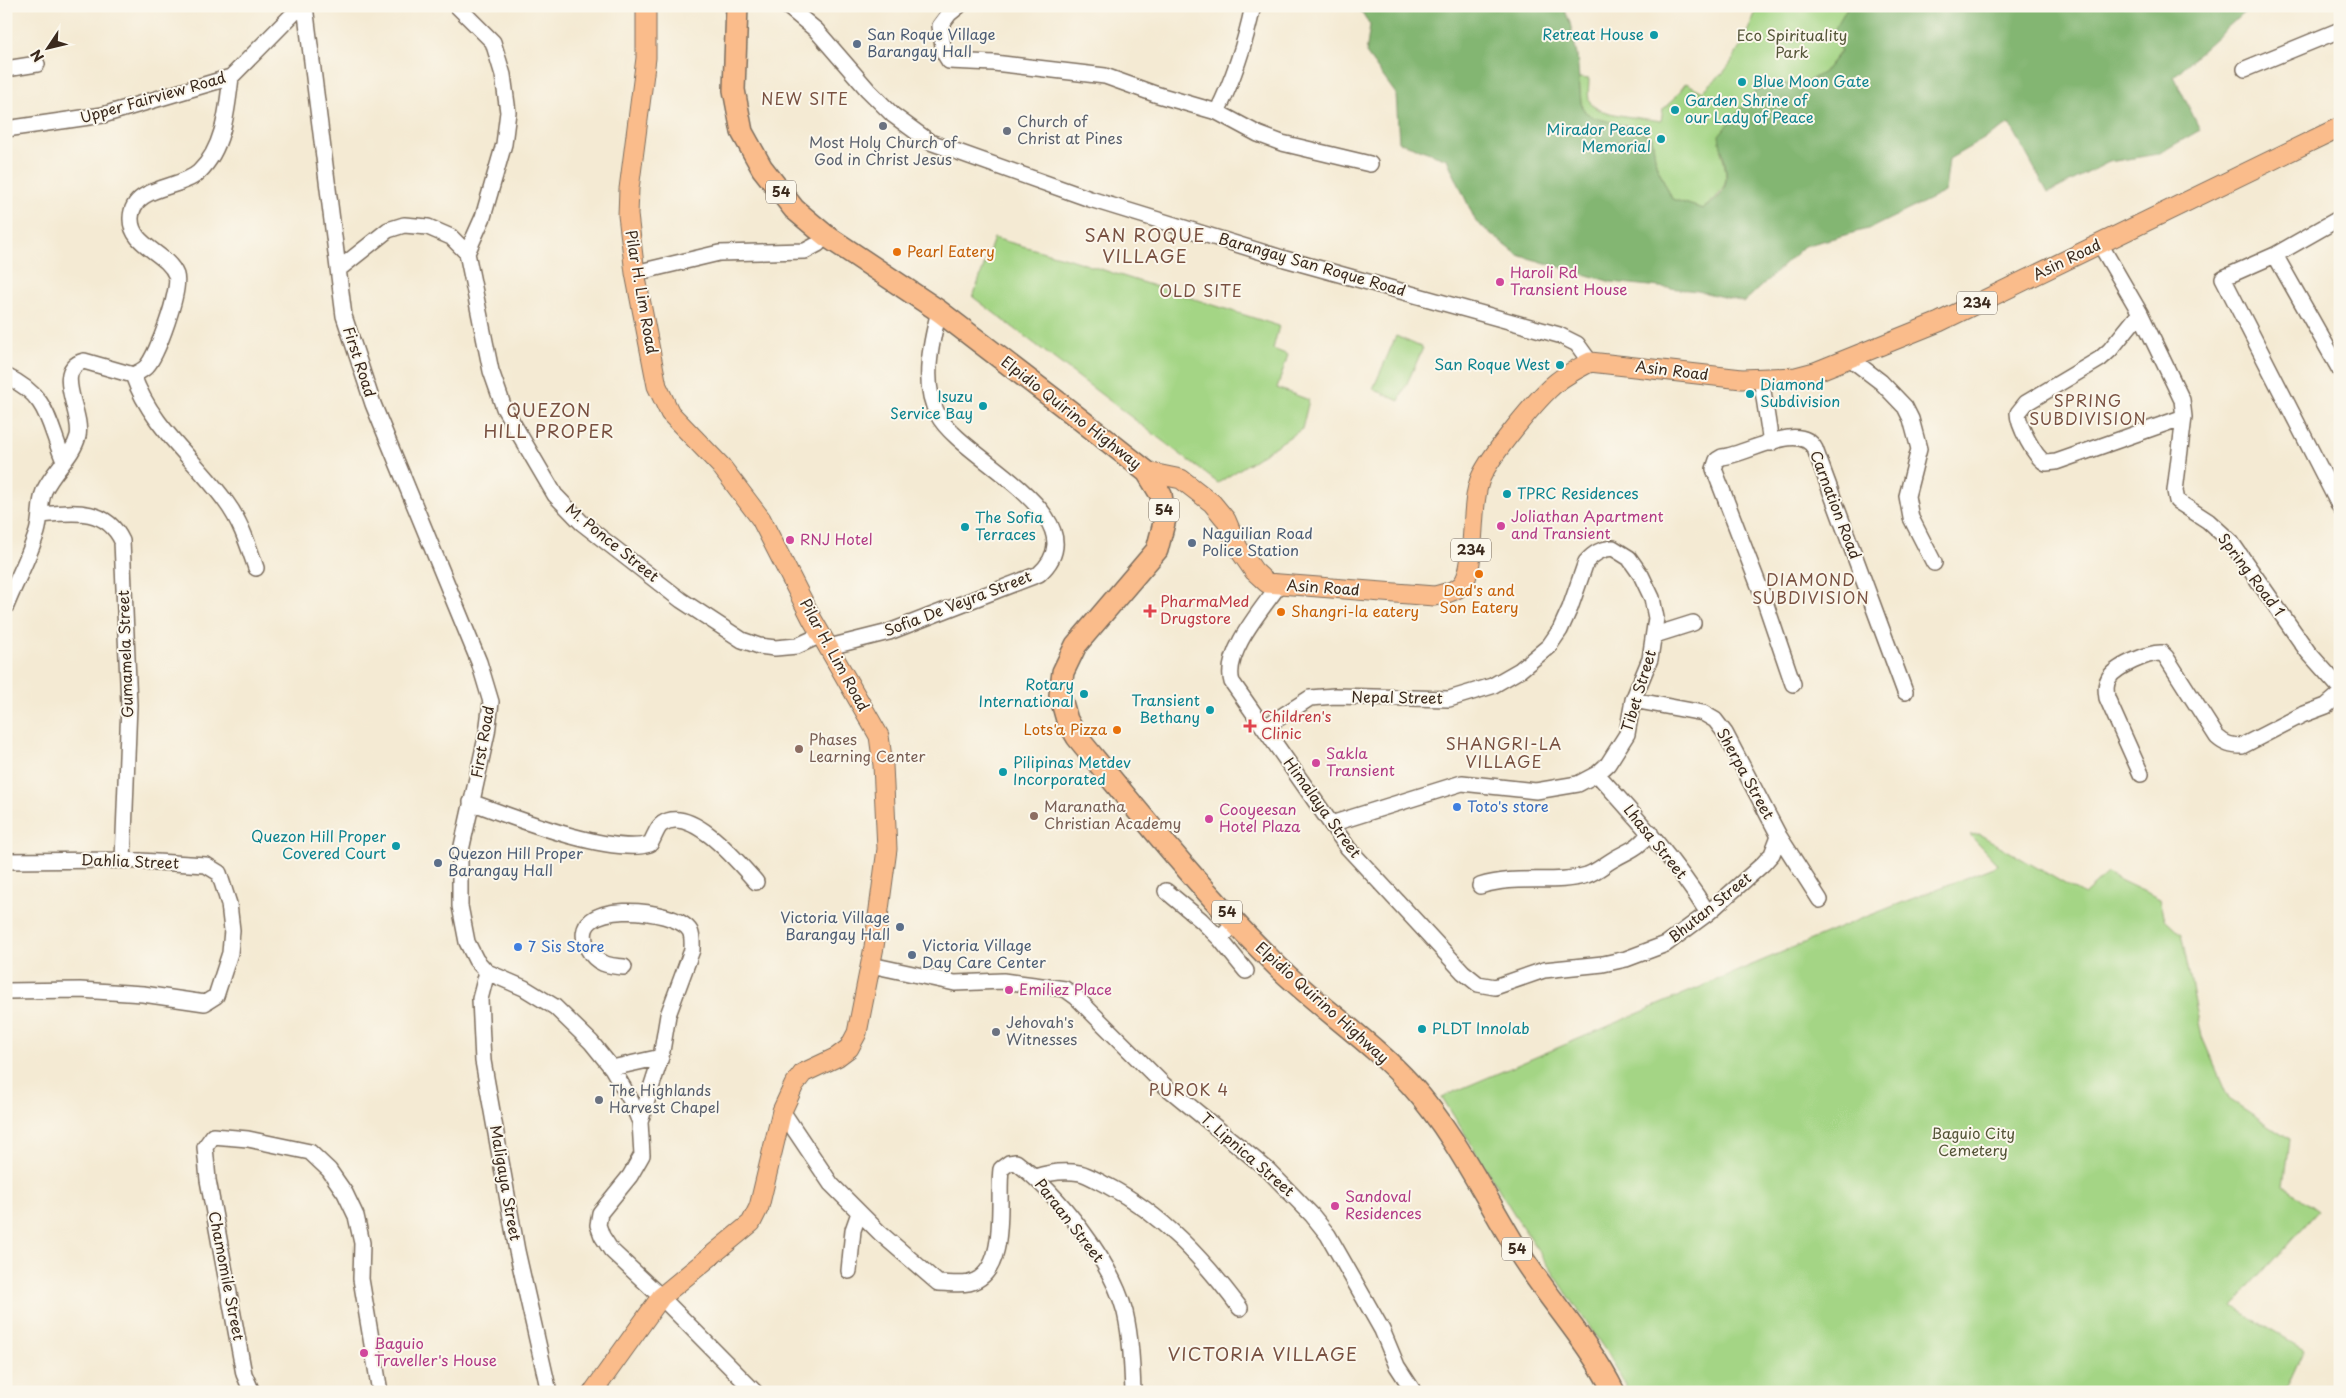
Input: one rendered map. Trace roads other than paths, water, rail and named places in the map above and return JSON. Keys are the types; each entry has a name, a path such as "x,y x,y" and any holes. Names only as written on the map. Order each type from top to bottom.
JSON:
{"highway":[{"name":"Elpidio Quirino Highway","path":"737,6 734,90 742,132 762,168 794,209 825,235 939,311 1147,472 1161,495 1164,519 1157,550 1076,645 1063,672 1060,695 1067,720 1077,737 1162,839 1278,967 1379,1054 1426,1102 1443,1126 1521,1256 1598,1361 1614,1392"}],"main road":[{"name":"Pilar H. Lim Road","path":"593,1392 661,1297 751,1223 759,1207 782,1110 794,1085 803,1073 837,1057 849,1048 857,1033 871,964 887,849 883,766 878,736 825,641 761,519 721,466 670,413 657,386 635,273 628,215 629,189 646,58 646,6"},
{"name":"Asin Road","path":"1147,472 1181,479 1212,503 1226,520 1238,548 1254,571 1267,583 1434,596 1450,592 1462,585 1470,567 1472,515 1481,477 1504,443 1556,383 1590,362 1710,376 1796,377 1851,359 1939,322 2340,126"}],"street":[{"name":"Upper Fairview Road","path":"6,129 103,115 231,77 303,6"},
{"name":"First Road","path":"303,6 344,316 373,404 479,662 491,702 488,733 460,855 460,906 467,942 476,960 487,972 524,988 555,1007 591,1042 612,1068 630,1099 640,1122 642,1156 630,1176 600,1213 598,1225 602,1236 611,1250 661,1297 755,1392"},
{"path":"339,269 388,230 404,225 428,227 451,237 468,253 483,217 504,144 508,112 503,75 493,42 458,6"},
{"name":"Barangay San Roque Road","path":"786,6 816,30 868,90 893,115 930,142 1090,199 1257,251 1559,335 1577,344 1590,362"},
{"path":"959,6 949,14 940,26 944,53 949,61 994,63 1105,76 1156,94 1217,112 1258,134 1282,143 1370,164"},
{"path":"1217,112 1230,85 1246,40 1253,6"},
{"path":"2245,69 2340,30"},
{"path":"6,69 37,64"},
{"path":"6,606 37,532 43,493 56,469 64,461 77,441 79,431 78,416 68,378 71,369 77,363 84,362 133,375 146,367 156,351 174,302 177,277 167,260 141,242 132,227 133,208 138,199 150,193 189,180 199,172 209,159 225,121 231,77"},
{"path":"2338,224 2223,278 2340,507"},
{"path":"635,273 720,253 805,251 818,244 825,235"},
{"name":"Spring Road 1","path":"2100,244 2140,313 2182,400 2184,417 2175,491 2177,501 2208,522 2231,542 2308,652 2340,688"},
{"name":"M. Ponce Street","path":"468,253 491,371 504,408 555,496 582,523 681,600 742,640 759,646 775,648 825,641"},
{"path":"2275,255 2340,370"},
{"name":"Sofia De Veyra Street","path":"825,641 889,632 1039,574 1050,564 1054,551 1054,532 1044,513 953,434 938,417 930,397 930,384 932,341 939,311"},
{"path":"2140,313 2110,350 2100,359 2026,403 2018,413 2020,424 2039,458 2046,463 2056,462 2184,417"},
{"path":"1851,359 1881,382 1904,408 1910,419 1919,449 1907,496 1911,518 1934,563"},
{"path":"133,375 138,390 153,416 226,502 240,524 256,568"},
{"path":"6,376 24,384 39,400 50,419 64,461"},
{"path":"1762,378 1771,443"},
{"name":"Carnation Road","path":"1793,684 1764,599 1714,468 1717,460 1722,457 1786,437 1807,439 1812,444 1905,692"},
{"name":"Gumamela Street","path":"41,515 66,513 99,516 116,529 122,541 129,705 123,860"},
{"name":"Tibet Street","path":"1330,824 1462,783 1544,790 1578,784 1597,774 1608,764 1627,734 1633,700 1650,659 1656,618 1652,598 1644,582 1629,558 1613,548"},
{"name":"Nepal Street","path":"1265,727 1310,698 1335,696 1450,699 1492,686 1520,670 1549,646 1560,630 1570,608 1586,562 1598,551 1613,548"},
{"name":"Himalaya Street","path":"1279,585 1244,636 1230,668 1232,682 1348,848 1463,972 1478,984"},
{"path":"1655,635 1693,623"},
{"path":"2142,774 2107,698 2106,686 2115,671 2152,652 2162,653 2166,657 2217,737 2224,744 2242,746 2302,715 2326,706 2340,694"},
{"name":"Sherpa Street","path":"1633,700 1703,713 1715,720 1725,733 1779,836 1820,900"},
{"name":"Lhasa Street","path":"1597,774 1650,832 1708,913"},
{"path":"472,802 520,820 615,846 638,848 650,844 661,825 672,819 679,820 707,832 719,842 756,882"},
{"path":"1480,886 1515,878 1568,878 1588,874 1639,846 1650,832"},
{"name":"Bhutan Street","path":"1478,984 1495,987 1544,970 1603,964 1626,959 1666,944 1708,913 1769,858 1779,836"},
{"name":"Dahlia Street","path":"6,861 123,860 206,865 219,873 229,904 232,930 230,953 216,996 206,1003 143,994 80,990 6,991"},
{"path":"1166,891 1201,920 1220,939 1246,971"},
{"path":"624,967 601,964 592,957 585,938 586,928 590,921 607,913 640,911 682,923 690,931 693,940 692,950 668,1016 661,1057 640,1122"},
{"path":"1220,939 1236,922"},
{"name":"T. Lipnica Street","path":"871,964 955,983 1003,981 1066,989 1164,1085 1268,1170 1312,1215 1328,1235 1348,1269 1382,1330 1397,1366 1414,1392"},
{"name":"Maligaya Street","path":"487,972 480,999 484,1061 517,1251 549,1392"},
{"path":"612,1068 661,1057"},
{"name":"Paraan Street","path":"782,1110 831,1184 859,1213 938,1283 969,1283 980,1278 988,1268 996,1252 1000,1228 999,1185 1001,1169 1009,1163 1016,1162 1034,1177 1093,1246 1113,1280 1124,1310 1131,1341 1133,1392"},
{"name":"Chamomile Street","path":"252,1392 244,1374 206,1160 205,1147 213,1136 248,1139 310,1152 330,1170 345,1193 356,1216 362,1243 361,1279 380,1392"},
{"path":"1034,1177 1049,1172 1082,1174 1142,1205 1173,1231 1240,1308"},
{"path":"849,1271 853,1230 859,1213"}],"place":[{"name":"Retreat House","path":"1654,35"},
{"name":"San Roque Village Barangay Hall","path":"857,44"},
{"name":"Blue Moon Gate","path":"1742,82"},
{"name":"Garden Shrine of our Lady of Peace","path":"1675,110"},
{"name":"Most Holy Church of God in Christ Jesus","path":"883,126"},
{"name":"Church of Christ at Pines","path":"1007,131"},
{"name":"Mirador Peace Memorial","path":"1661,139"},
{"name":"Pearl Eatery","path":"897,252"},
{"name":"Haroli Rd Transient House","path":"1500,282"},
{"name":"San Roque West","path":"1560,365"},
{"name":"Diamond Subdivision","path":"1750,394"},
{"name":"Isuzu Service Bay","path":"983,406"},
{"name":"TPRC Residences","path":"1507,494"},
{"name":"Joliathan Apartment and Transient","path":"1501,526"},
{"name":"The Sofia Terraces","path":"965,527"},
{"name":"RNJ Hotel","path":"790,540"},
{"name":"Naguilian Road Police Station","path":"1192,543"},
{"name":"Dad's and Son Eatery","path":"1479,574"},
{"name":"PharmaMed Drugstore","path":"1150,611"},
{"name":"Shangri-la eatery","path":"1281,612"},
{"name":"Rotary International","path":"1084,694"},
{"name":"Transient Bethany","path":"1210,710"},
{"name":"Children's Clinic","path":"1250,726"},
{"name":"Lots'a Pizza","path":"1117,730"},
{"name":"Phases Learning Center","path":"799,749"},
{"name":"Sakla Transient","path":"1316,763"},
{"name":"Pilipinas Metdev Incorporated","path":"1003,772"},
{"name":"Toto's store","path":"1457,807"},
{"name":"Maranatha Christian Academy","path":"1034,816"},
{"name":"Cooyeesan Hotel Plaza","path":"1209,819"},
{"name":"Quezon Hill Proper Covered Court","path":"396,846"},
{"name":"Quezon Hill Proper Barangay Hall","path":"438,863"},
{"name":"Victoria Village Barangay Hall","path":"900,927"},
{"name":"7 Sis Store","path":"518,947"},
{"name":"Victoria Village Day Care Center","path":"912,955"},
{"name":"Emiliez Place","path":"1009,990"},
{"name":"PLDT Innolab","path":"1422,1029"},
{"name":"Jehovah's Witnesses","path":"996,1032"},
{"name":"The Highlands Harvest Chapel","path":"599,1100"},
{"name":"Sandoval Residences","path":"1335,1206"},
{"name":"Baguio Traveller's House","path":"364,1353"}],"district":[{"name":"NEW SITE","path":"805,99"},
{"name":"SAN ROQUE VILLAGE","path":"1145,246"},
{"name":"OLD SITE","path":"1201,291"},
{"name":"SPRING SUBDIVISION","path":"2088,410"},
{"name":"QUEZON HILL PROPER","path":"549,421"},
{"name":"DIAMOND SUBDIVISION","path":"1811,589"},
{"name":"SHANGRI-LA VILLAGE","path":"1504,753"},
{"name":"PUROK 4","path":"1189,1090"},
{"name":"VICTORIA VILLAGE","path":"1263,1355"}],"park label":[{"name":"Eco Spirituality Park","path":"1792,44"},
{"name":"Baguio City Cemetery","path":"1973,1142"}]}
